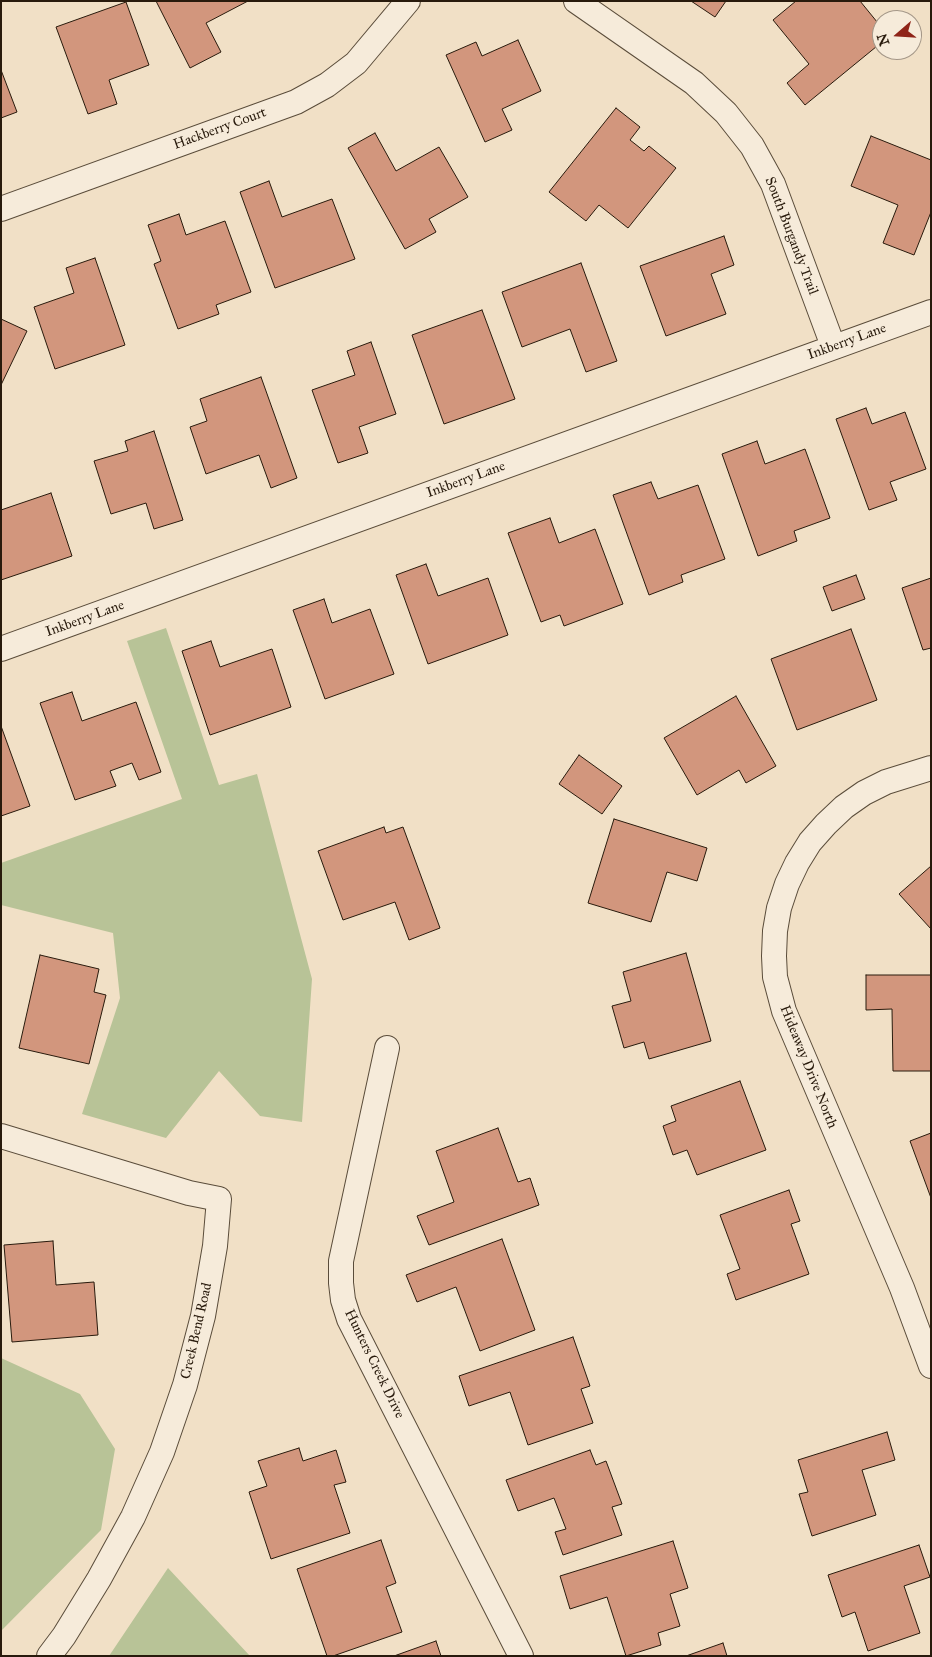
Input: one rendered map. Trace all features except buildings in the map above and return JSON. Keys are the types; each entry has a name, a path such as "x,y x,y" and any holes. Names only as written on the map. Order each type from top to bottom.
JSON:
{"street":[{"name":"Hackberry Court","path":"1,209 296,102 328,85 356,63 408,1"},
{"name":"South Burgandy Trail","path":"576,1 694,83 726,113 752,146 773,184 833,346"},
{"name":"Inkberry Lane","path":"1,649 931,312"},
{"name":"Hideaway Drive North","path":"931,768 886,782 864,793 844,807 810,842 797,862 779,908 775,931 774,956 775,977 784,1011 902,1288 931,1366"},
{"name":"Hunters Creek Drive","path":"387,1048 342,1261 341,1283 343,1300 349,1318 521,1656"},
{"name":"Creek Bend Road","path":"1,1136 189,1193 219,1199 215,1246 203,1316 185,1385 162,1452 133,1517 99,1579 64,1636 49,1656"}],"green space":[{"path":"166,628 219,785 257,774 312,979 302,1122 260,1116 219,1071 166,1138 82,1114 120,998 113,933 1,905 1,863 182,799 127,641"},
{"path":"1,1358 80,1394 115,1449 101,1530 1,1631"},
{"path":"168,1568 250,1656 109,1656"}]}
